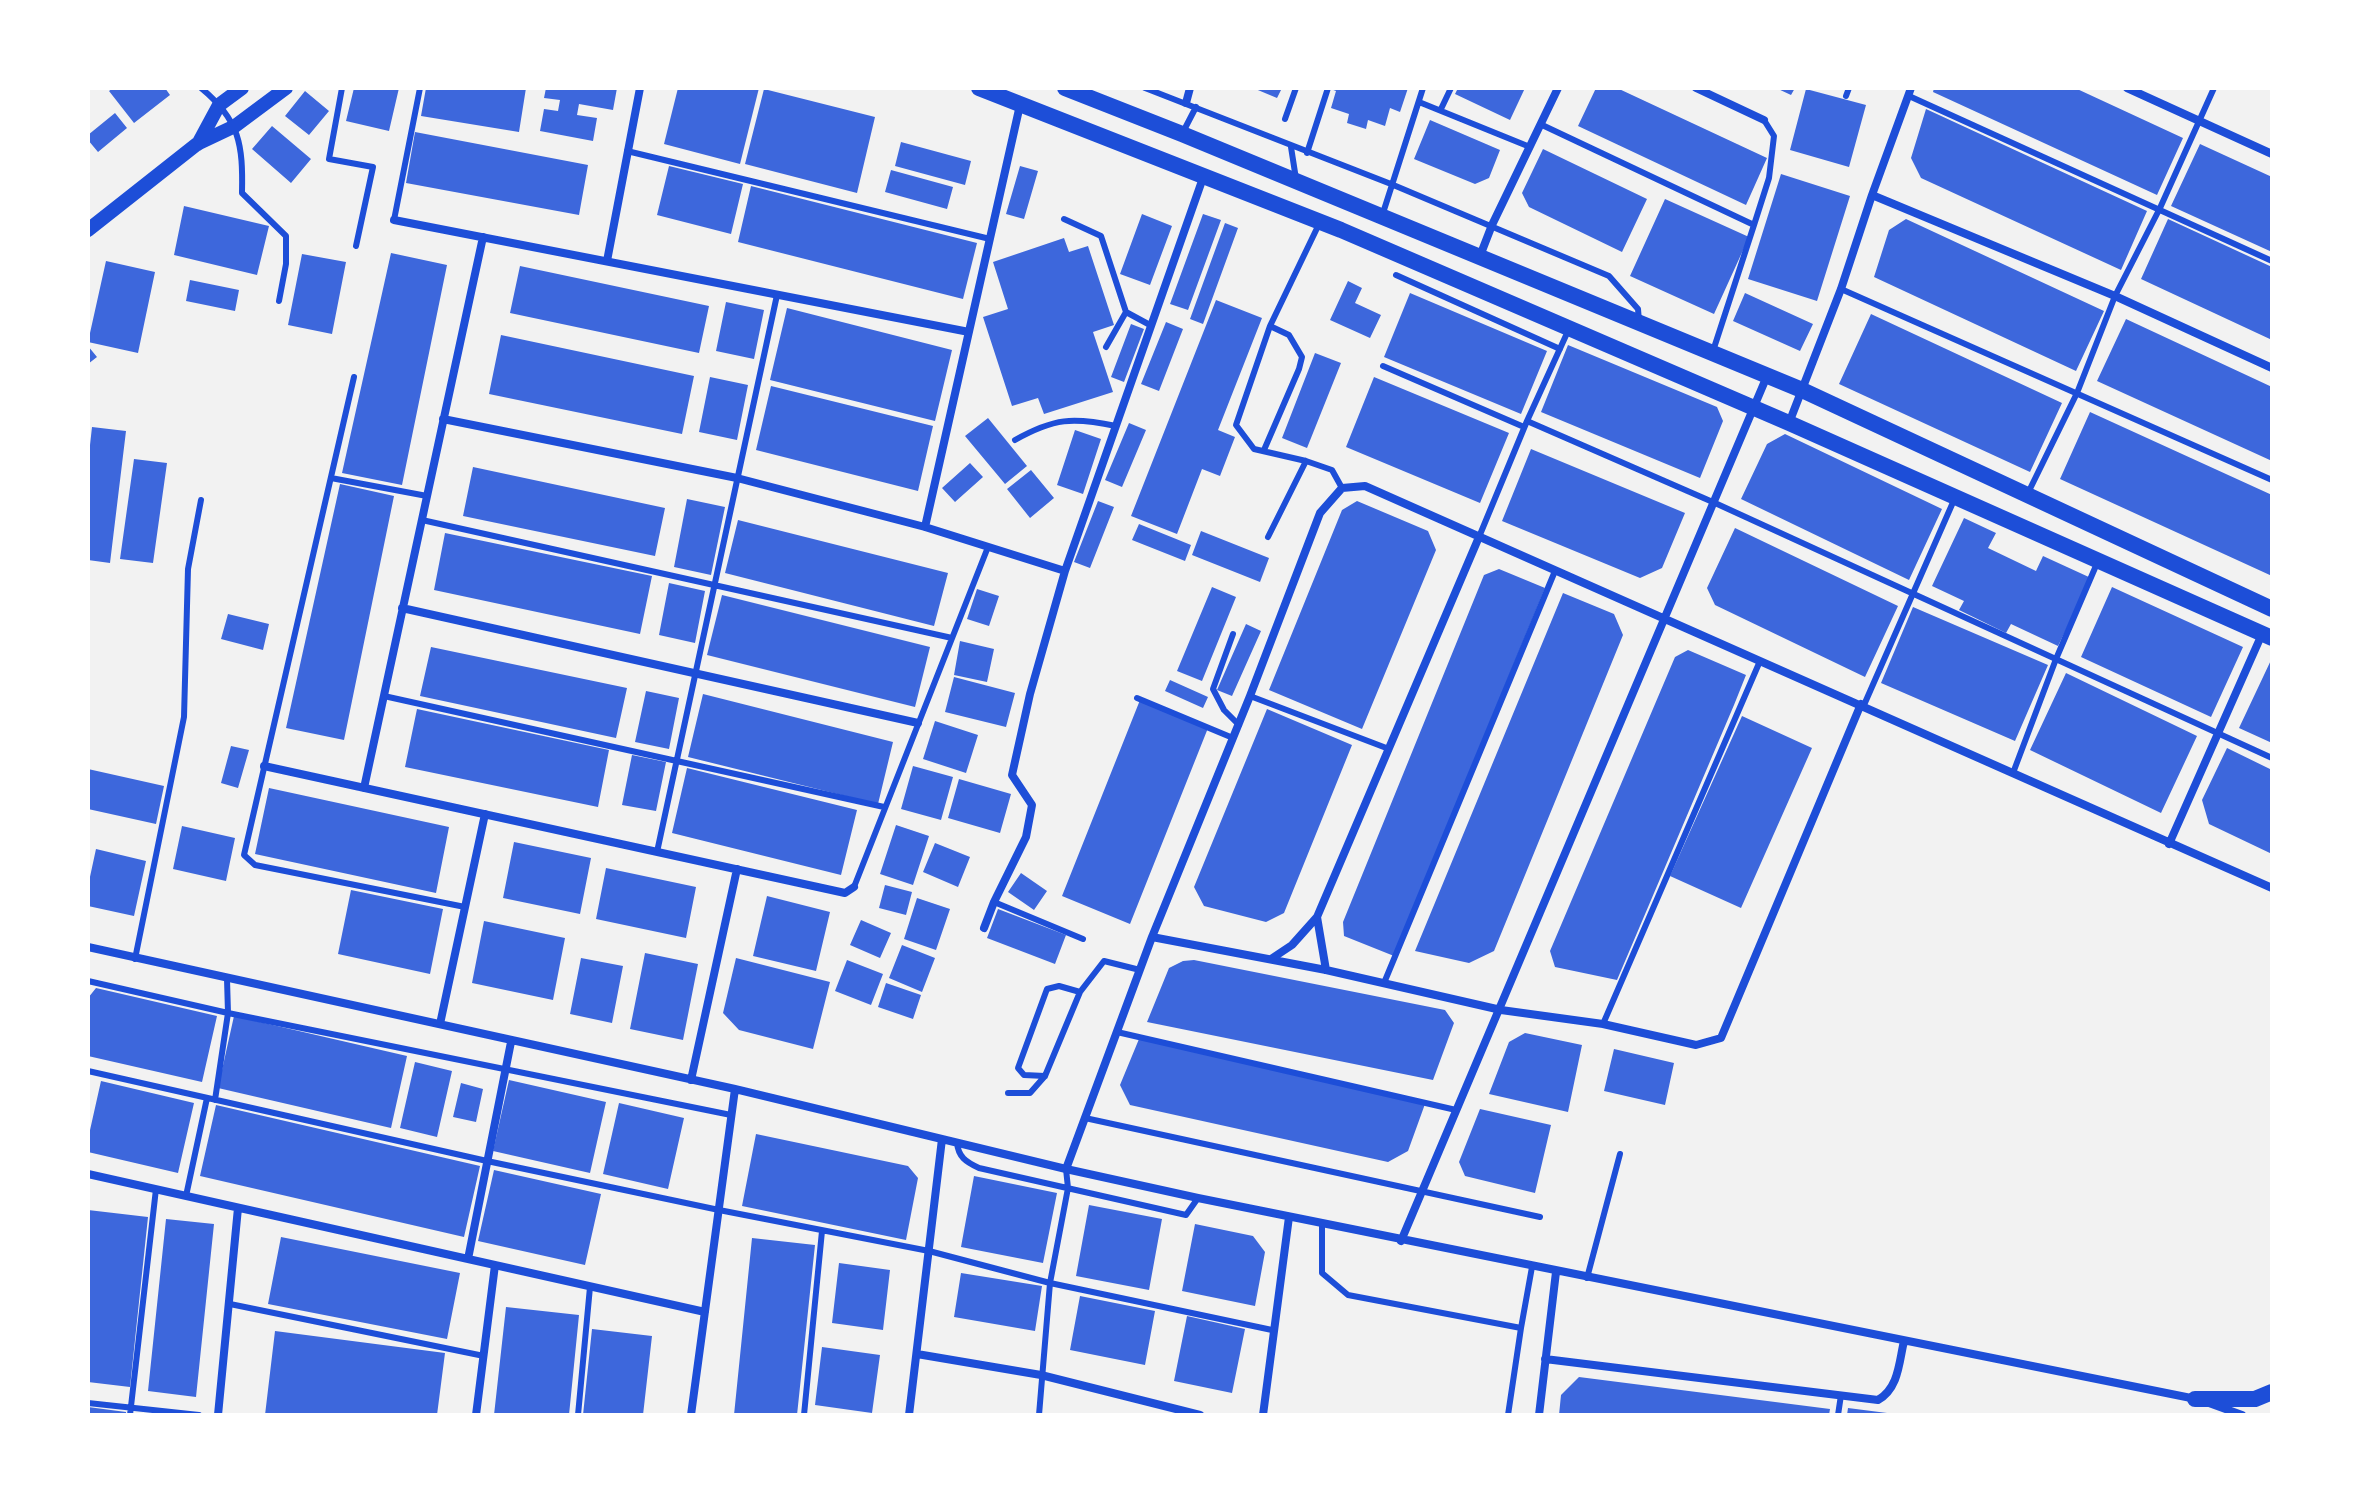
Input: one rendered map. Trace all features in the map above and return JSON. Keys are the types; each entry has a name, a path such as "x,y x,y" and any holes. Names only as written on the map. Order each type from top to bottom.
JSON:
{"main road":[{"path":"979,88 1320,222 1755,408 2267,636"},
{"path":"1065,88 1802,390 2272,609"},
{"path":"2195,1399 2255,1399 2272,1392"},
{"path":"2195,1399 2213,1415"}],"street":[{"path":"197,144 219,105 242,88"},
{"path":"88,230 197,144 235,126 286,88"},
{"path":"607,261 640,88"},
{"path":"1186,103 1190,88"},
{"path":"1480,256 1558,88"},
{"path":"1696,88 1764,120"},
{"path":"2127,88 2272,154"},
{"path":"1789,423 1841,289 1910,92"},
{"path":"925,527 1020,105"},
{"path":"984,928 1026,837 1032,805 1012,775 1030,694 1065,571 1204,175"},
{"path":"1872,195 2115,296 2272,368"},
{"path":"394,220 969,332"},
{"path":"364,788 483,237"},
{"path":"1401,1241 1768,376"},
{"path":"443,419 737,478 925,527 1065,571"},
{"path":"1066,1169 1152,937 1239,725 1320,513 1342,488 1365,486 2272,888"},
{"path":"1271,959 1292,945 1317,917 1479,537"},
{"path":"402,608 918,723"},
{"path":"2169,844 2217,732 2267,636"},
{"path":"1152,937 1326,970 1501,1010 1603,1024 1696,1045 1721,1038 1862,704"},
{"path":"264,766 845,893 854,887"},
{"path":"440,1024 485,814"},
{"path":"691,1080 737,869"},
{"path":"1317,917 1326,970"},
{"path":"88,947 735,1089 1198,1198 2195,1399 2242,1415"},
{"path":"468,1259 511,1042"},
{"path":"691,1415 735,1089"},
{"path":"909,1415 942,1139"},
{"path":"88,1174 705,1312"},
{"path":"218,1415 238,1208"},
{"path":"1263,1415 1289,1217"},
{"path":"476,1415 495,1265"},
{"path":"1539,1415 1556,1272"},
{"path":"1545,1359 1878,1400 1889,1394 1894,1383 1904,1341"},
{"path":"917,1354 1041,1375 1200,1415"}],"lane":[{"path":"201,88 235,126 243,159 242,193 286,236 286,264 279,301"},
{"path":"342,88 329,159 373,167 356,246"},
{"path":"394,220 420,88"},
{"path":"1145,88 1391,184 1609,276 1638,309 1639,323"},
{"path":"1285,119 1296,88"},
{"path":"1307,153 1328,88"},
{"path":"1382,216 1423,88"},
{"path":"1441,109 1451,88"},
{"path":"1846,96 1849,88"},
{"path":"2027,495 2077,393 2115,296 2160,208 2214,88"},
{"path":"1910,92 2272,261"},
{"path":"1419,102 1530,147"},
{"path":"1182,134 1196,107"},
{"path":"1712,353 1769,178 1774,136 1764,120"},
{"path":"1540,124 1754,225"},
{"path":"1291,147 1296,182"},
{"path":"627,151 990,239"},
{"path":"1064,219 1101,236 1126,312 1150,325"},
{"path":"1320,222 1270,326 1236,425 1254,449 1332,470 1342,488"},
{"path":"1396,275 1560,349"},
{"path":"1841,289 2272,480"},
{"path":"657,852 777,295"},
{"path":"1106,347 1126,312"},
{"path":"1264,450 1302,357 1289,335 1270,326"},
{"path":"1479,537 1525,424 1569,329"},
{"path":"1383,366 1715,503 2272,758"},
{"path":"354,377 244,855 255,865 465,907"},
{"path":"1015,440 1034,429 1081,418 1116,426"},
{"path":"1268,537 1306,461"},
{"path":"331,478 427,496"},
{"path":"1862,704 1955,497"},
{"path":"135,959 184,717 188,569 201,500"},
{"path":"422,520 952,638"},
{"path":"854,887 988,547"},
{"path":"2013,773 2098,560"},
{"path":"1384,983 1555,571"},
{"path":"1233,634 1213,689 1224,710 1239,725"},
{"path":"1603,1024 1760,661"},
{"path":"384,696 884,807"},
{"path":"1250,696 1389,749"},
{"path":"1137,698 1233,738"},
{"path":"994,902 1083,939"},
{"path":"1008,1093 1030,1093 1045,1076 1080,992 1104,961 1140,970"},
{"path":"186,1196 211,1099 228,1013 227,979"},
{"path":"88,981 228,1013 731,1115"},
{"path":"1045,1076 1024,1075 1018,1068 1047,989 1059,986 1080,992"},
{"path":"1117,1032 1456,1110"},
{"path":"88,1071 487,1161 929,1251 1050,1283 1272,1330"},
{"path":"1085,1118 1540,1217"},
{"path":"957,1142 958,1152 966,1162 979,1168 1186,1215 1198,1198"},
{"path":"1587,1278 1620,1154"},
{"path":"1039,1415 1050,1283 1068,1188 1066,1169"},
{"path":"131,1412 156,1189"},
{"path":"1322,1223 1322,1273 1348,1295 1521,1328"},
{"path":"804,1415 822,1231"},
{"path":"1508,1415 1532,1267"},
{"path":"578,1415 590,1287"},
{"path":"230,1304 484,1356"},
{"path":"1838,1415 1841,1395"},
{"path":"88,1403 131,1412 199,1415"}],"building":[{"path":"113,88 165,88 170,95 134,123 109,91"},
{"path":"354,88 399,88 389,131 346,121"},
{"path":"426,88 526,88 519,132 421,116"},
{"path":"546,88 617,88 613,110 579,104 577,115 597,118 593,141 540,131 544,109 558,111 560,100 544,98"},
{"path":"678,88 759,88 740,164 664,144"},
{"path":"1253,88 1282,88 1277,98"},
{"path":"1328,88 1408,88 1400,112 1390,108 1385,126 1368,120 1366,129 1347,123 1349,114 1331,108 1336,91"},
{"path":"1458,88 1525,88 1510,120 1455,94"},
{"path":"1596,88 1617,88 1767,158 1746,205 1578,126"},
{"path":"1776,88 1795,88 1791,95"},
{"path":"1934,88 2075,88 2183,138 2157,195 1933,92"},
{"path":"764,89 875,117 857,193 745,164"},
{"path":"1806,89 1866,105 1849,167 1790,150"},
{"path":"305,91 329,111 309,135 285,116"},
{"path":"1926,109 2147,211 2121,270 1921,178 1911,158"},
{"path":"115,113 127,128 98,152 88,140 88,135"},
{"path":"1430,120 1500,150 1489,178 1475,184 1414,159"},
{"path":"272,126 311,159 291,183 252,149"},
{"path":"415,132 588,165 579,215 406,183"},
{"path":"901,142 971,161 965,185 895,166"},
{"path":"2200,144 2272,177 2272,252 2171,206"},
{"path":"1543,149 1647,199 1622,252 1529,207 1522,193"},
{"path":"669,166 743,184 731,234 657,215"},
{"path":"1020,166 1038,171 1024,219 1006,214"},
{"path":"891,170 953,187 947,209 885,192"},
{"path":"1781,174 1850,196 1817,301 1748,279"},
{"path":"751,186 977,243 963,299 738,242"},
{"path":"1665,199 1749,237 1714,314 1630,276"},
{"path":"184,206 269,226 257,275 174,255"},
{"path":"1142,214 1172,226 1150,285 1120,274"},
{"path":"1203,214 1221,220 1188,310 1170,304"},
{"path":"1906,219 2104,311 2076,371 1874,277 1889,230"},
{"path":"2168,219 2272,267 2272,340 2141,279"},
{"path":"1225,223 1238,228 1203,324 1190,319"},
{"path":"1064,238 1069,252 1088,246 1114,325 1093,332 1113,392 1044,414 1038,398 1012,406 983,317 1008,309 993,262"},
{"path":"391,253 447,265 402,485 342,473"},
{"path":"302,254 346,262 332,334 288,325"},
{"path":"106,261 155,272 138,353 88,342"},
{"path":"520,266 709,306 699,353 510,313"},
{"path":"190,280 239,290 235,311 186,301"},
{"path":"1348,281 1362,288 1355,303 1381,315 1370,338 1330,320"},
{"path":"1410,293 1547,351 1521,414 1384,357"},
{"path":"1745,293 1813,324 1800,351 1733,321"},
{"path":"1216,300 1262,318 1218,430 1235,437 1220,476 1202,469 1177,534 1131,516"},
{"path":"726,302 764,310 754,359 716,351"},
{"path":"787,308 952,350 935,421 770,380"},
{"path":"1871,314 2062,403 2030,472 1839,384"},
{"path":"2126,319 2272,387 2272,461 2097,381"},
{"path":"1166,322 1183,329 1159,391 1141,384"},
{"path":"1131,324 1144,329 1124,382 1111,377"},
{"path":"501,335 694,376 682,434 489,394"},
{"path":"1568,345 1717,407 1723,421 1700,478 1541,412"},
{"path":"88,346 97,357 88,364"},
{"path":"1315,353 1341,363 1307,448 1282,438"},
{"path":"710,377 748,385 737,440 699,432"},
{"path":"1374,377 1509,433 1480,503 1346,447"},
{"path":"771,386 933,426 918,491 756,450"},
{"path":"2090,412 2272,495 2272,576 2060,479"},
{"path":"988,418 1027,466 1005,484 965,436"},
{"path":"1129,423 1146,430 1122,487 1105,480"},
{"path":"92,427 126,431 110,563 88,560 88,463"},
{"path":"1075,430 1101,439 1083,494 1057,485"},
{"path":"1785,434 1942,509 1909,580 1741,499 1767,444"},
{"path":"1531,449 1685,513 1662,568 1640,578 1502,521"},
{"path":"134,459 167,463 153,563 120,559"},
{"path":"970,463 983,477 955,502 942,488"},
{"path":"473,467 665,508 655,556 463,516"},
{"path":"1031,470 1054,498 1030,518 1007,489"},
{"path":"340,484 394,496 344,740 286,728"},
{"path":"687,499 725,507 711,575 674,567"},
{"path":"1098,501 1114,507 1090,568 1074,562"},
{"path":"1357,501 1428,531 1436,550 1362,729 1269,690 1342,510"},
{"path":"1964,518 1996,533 1988,548 2036,571 2043,556 2091,578 2058,646 2011,624 2006,633 1959,610 1964,601 1932,586"},
{"path":"738,520 948,573 934,626 725,573"},
{"path":"1139,524 1191,545 1185,561 1132,540"},
{"path":"1735,528 1898,606 1865,677 1715,605 1707,588"},
{"path":"1201,531 1269,558 1260,582 1192,555"},
{"path":"445,533 652,576 640,634 434,590"},
{"path":"1499,569 1545,588 1394,956 1344,936 1343,922 1484,575"},
{"path":"669,583 705,591 695,643 659,635"},
{"path":"1212,587 1236,597 1202,681 1177,671"},
{"path":"2112,587 2243,647 2211,717 2081,657"},
{"path":"977,589 999,596 989,626 967,619"},
{"path":"1563,593 1614,614 1623,635 1494,951 1469,963 1415,951"},
{"path":"722,595 930,647 915,707 707,655"},
{"path":"1913,607 2048,665 2015,741 1881,683"},
{"path":"228,614 269,624 263,650 221,639"},
{"path":"1246,624 1261,631 1232,696 1217,690"},
{"path":"960,641 994,649 987,682 954,675"},
{"path":"431,647 627,688 616,738 420,696"},
{"path":"1688,650 1746,675 1734,705 1617,980 1555,967 1550,951 1675,657"},
{"path":"2272,658 2272,743 2239,728"},
{"path":"2066,673 2197,736 2161,813 2030,750"},
{"path":"954,677 1015,693 1006,727 945,712"},
{"path":"1170,680 1208,697 1203,708 1165,691"},
{"path":"646,691 679,698 669,749 635,742"},
{"path":"703,694 893,742 878,804 688,757"},
{"path":"1140,700 1208,728 1130,924 1062,896"},
{"path":"417,709 609,750 598,807 405,767"},
{"path":"1267,709 1352,745 1284,913 1266,922 1204,906 1194,887"},
{"path":"1742,716 1812,748 1741,908 1670,876"},
{"path":"935,721 978,735 966,773 923,759"},
{"path":"231,746 249,750 238,788 221,783"},
{"path":"2227,748 2272,770 2272,854 2209,824 2202,800"},
{"path":"632,755 666,762 656,811 622,805"},
{"path":"913,766 953,777 941,820 901,809"},
{"path":"687,768 857,810 841,875 672,833"},
{"path":"88,769 164,786 156,824 88,809"},
{"path":"959,779 1011,794 1000,833 948,818"},
{"path":"269,788 449,827 436,893 255,854"},
{"path":"896,825 929,836 913,885 880,874"},
{"path":"182,826 235,838 226,881 173,869"},
{"path":"514,842 591,858 580,914 503,898"},
{"path":"935,843 970,857 958,887 923,872"},
{"path":"96,849 146,861 134,916 88,906 88,886"},
{"path":"606,868 696,887 686,938 596,919"},
{"path":"1021,873 1047,891 1034,910 1008,892"},
{"path":"885,885 912,892 906,915 879,908"},
{"path":"351,890 443,909 430,974 338,954"},
{"path":"767,896 830,912 816,971 753,956"},
{"path":"917,898 950,909 936,950 904,939"},
{"path":"998,909 1066,935 1055,964 987,938"},
{"path":"861,920 891,933 880,958 850,945"},
{"path":"484,921 565,938 553,1000 472,983"},
{"path":"902,945 935,958 922,992 889,978"},
{"path":"645,953 698,964 683,1040 630,1029"},
{"path":"581,958 623,966 612,1023 570,1014"},
{"path":"736,958 830,982 813,1049 739,1030 723,1013"},
{"path":"847,960 883,974 871,1005 835,991"},
{"path":"1194,960 1445,1010 1454,1023 1433,1080 1147,1022 1169,968 1183,961"},
{"path":"886,983 921,995 913,1019 878,1007"},
{"path":"96,988 217,1016 202,1082 88,1056 88,998"},
{"path":"234,1016 407,1056 391,1128 218,1088"},
{"path":"1525,1033 1582,1045 1568,1112 1489,1094 1509,1042"},
{"path":"1139,1039 1425,1104 1408,1151 1388,1162 1130,1105 1120,1085"},
{"path":"1614,1049 1674,1063 1665,1105 1604,1091"},
{"path":"415,1062 452,1071 437,1137 400,1128"},
{"path":"509,1080 606,1102 590,1173 493,1151"},
{"path":"101,1081 194,1103 178,1173 88,1152"},
{"path":"461,1083 483,1089 476,1122 453,1117"},
{"path":"619,1103 684,1118 668,1189 603,1174"},
{"path":"216,1105 480,1166 464,1237 200,1176"},
{"path":"1480,1109 1551,1125 1535,1193 1465,1176 1459,1162"},
{"path":"756,1134 908,1166 918,1178 906,1240 742,1206"},
{"path":"494,1170 601,1194 585,1265 478,1241"},
{"path":"974,1176 1057,1193 1043,1263 961,1247"},
{"path":"1089,1205 1162,1219 1149,1290 1076,1276"},
{"path":"88,1210 148,1217 130,1387 88,1382"},
{"path":"166,1219 214,1224 196,1397 148,1391"},
{"path":"1195,1224 1253,1236 1265,1252 1255,1306 1182,1291"},
{"path":"281,1237 460,1273 447,1339 268,1304"},
{"path":"752,1238 815,1245 797,1415 734,1415"},
{"path":"839,1263 890,1270 883,1330 832,1323"},
{"path":"961,1273 1042,1286 1035,1331 954,1317"},
{"path":"1080,1296 1155,1311 1145,1365 1070,1350"},
{"path":"506,1307 579,1315 569,1415 494,1415"},
{"path":"1187,1316 1245,1329 1232,1393 1174,1381"},
{"path":"592,1329 652,1336 643,1415 583,1415"},
{"path":"275,1331 445,1353 437,1415 265,1415"},
{"path":"822,1347 880,1355 872,1413 815,1405"},
{"path":"1579,1377 1830,1409 1829,1415 1559,1415 1561,1395"},
{"path":"88,1407 126,1412 126,1415 88,1415"},
{"path":"1848,1408 1887,1413 1887,1415 1847,1415"}]}
